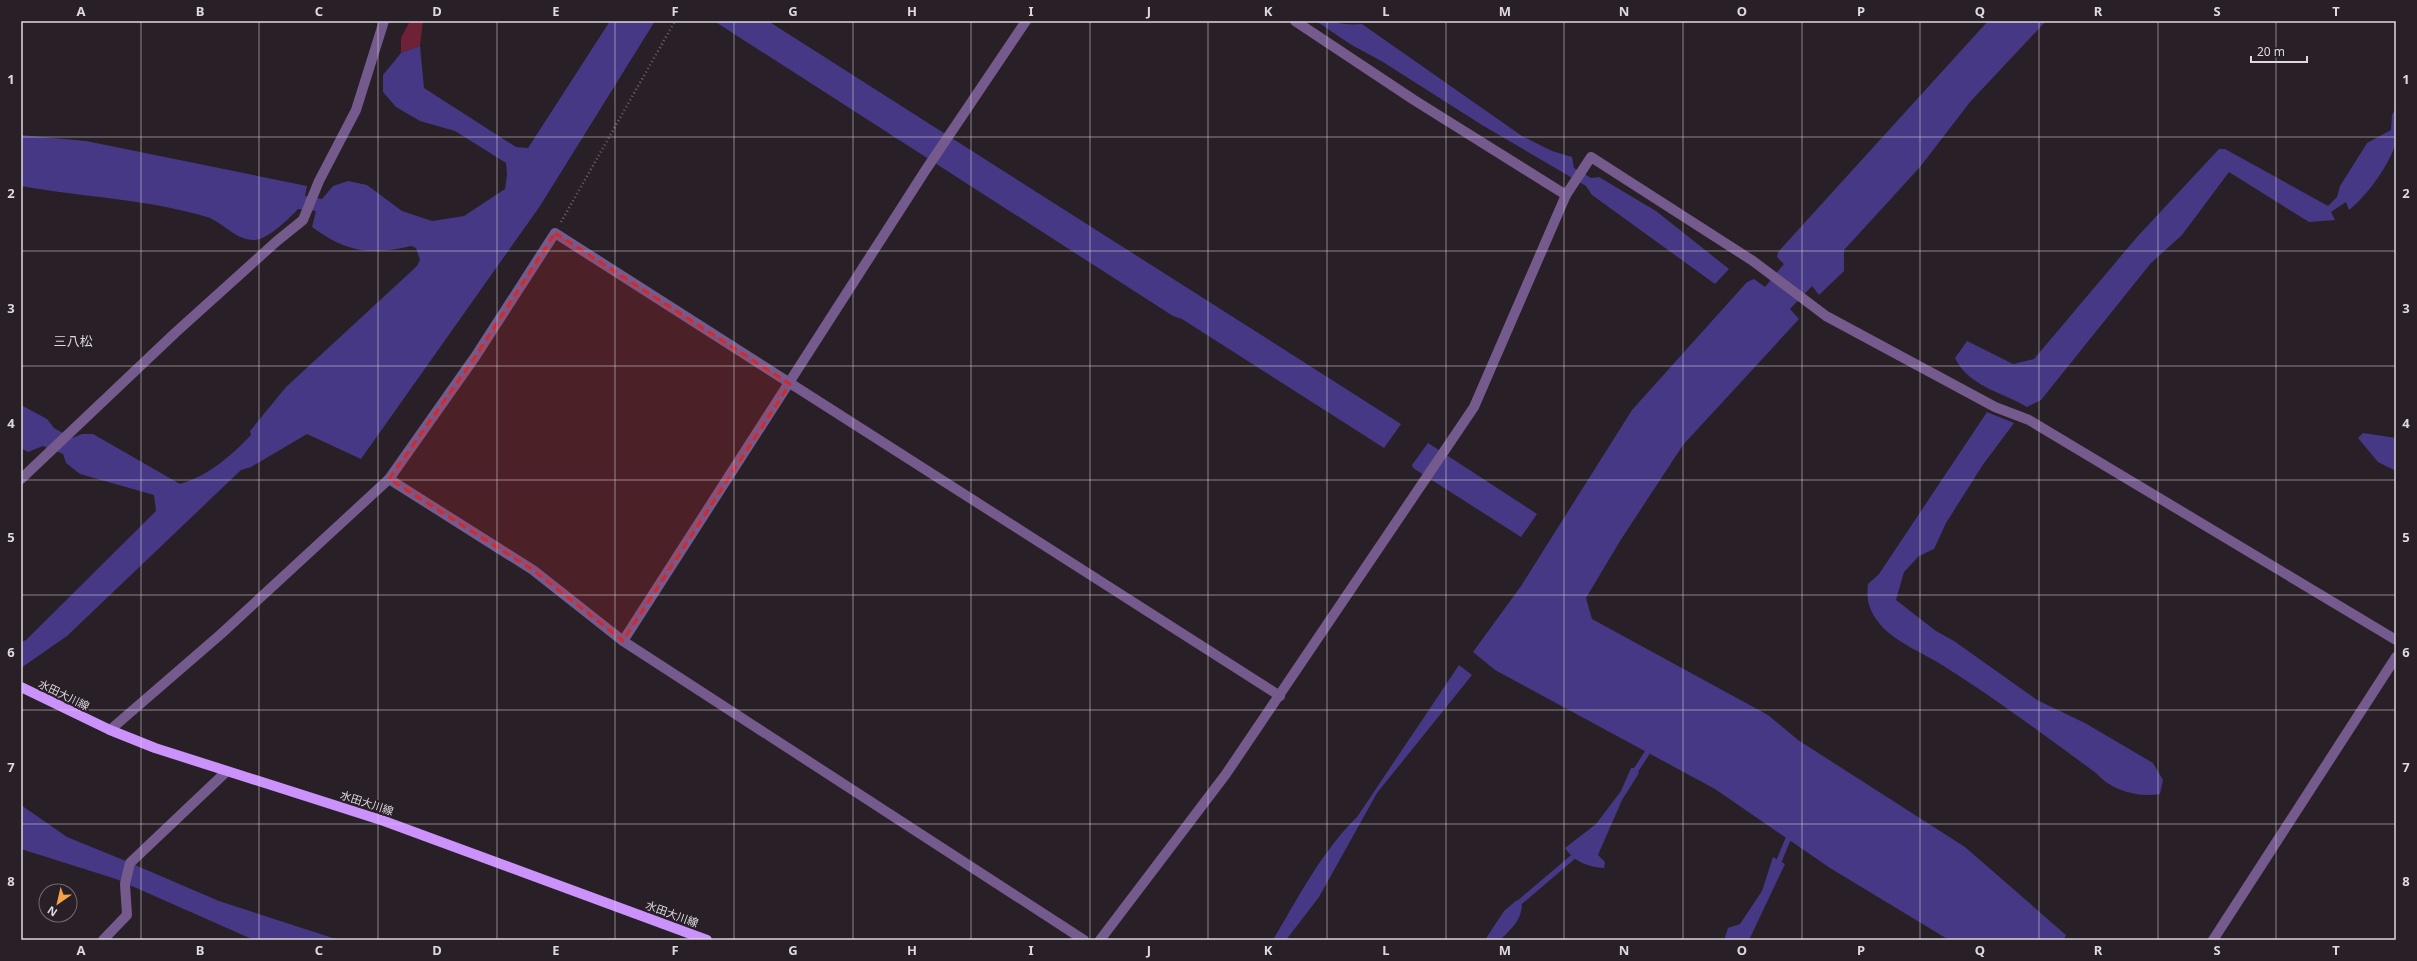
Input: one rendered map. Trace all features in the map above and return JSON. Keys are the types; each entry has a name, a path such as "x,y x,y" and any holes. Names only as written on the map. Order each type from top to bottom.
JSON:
{"main road":[{"name":"水田大川線","path":"21,687 110,730 155,748 384,821 707,940"}],"street":[{"path":"21,479 175,333 303,220 319,181 356,110 384,21"},
{"path":"624,641 925,171 1026,21"},
{"path":"1295,21 1414,100 1566,195"},
{"path":"1100,940 1226,774 1474,407 1566,195 1591,157 1753,261 1826,316 1995,407 2029,420 2396,640"},
{"path":"110,730 222,634 389,479 475,357 555,233 1280,696"},
{"path":"389,479 533,570 624,641 1084,940"},
{"path":"2213,940 2396,657"},
{"path":"103,940 127,915 124,884 130,863 227,772"}],"path":[{"path":"555,233 675,21"}],"highlighted area":[{"path":"555,233 790,384 623,641 533,570 389,479 475,357"}],"shaded area":[{"path":"410,21 423,21 420,46 401,53 401,38"},
{"path":"610,21 655,21 540,206 361,459 307,434 251,467 241,470 67,636 21,668 21,642 26,640 156,511 154,495 80,474 66,463 63,454 43,446 28,452 21,448 21,405 47,419 54,428 72,438 82,434 93,434 180,484 200,476 227,458 251,435 250,431 286,387 417,266 420,260 416,248 411,246 383,251 370,251 358,250 336,242 312,227 316,211 298,209 266,236 260,239 248,240 242,238 213,219 184,211 138,202 21,186 21,135 86,141 307,186 305,196 322,199 333,186 348,181 367,185 402,211 432,221 464,216 505,189 507,174 506,163 455,131 420,121 396,107 383,92 383,75 401,53 420,46 424,88 516,147 528,148"},
{"path":"714,21 768,21 1401,424 1384,448 1182,319 1173,316"},
{"path":"1316,21 1362,24 1522,136 1552,151 1572,157 1574,168 1591,178 1599,177 1656,211 1729,269 1715,284 1592,195 1586,186 1482,125 1383,62 1350,44"},
{"path":"1988,21 2046,21 1970,102 1920,167 1844,250 1844,271 1819,295 1812,286 1790,309 1799,319 1683,445 1620,541 1586,598 1592,619 1768,715 1798,740 1965,847 2066,935 2064,940 1949,940 1830,868 1715,789 1495,670 1473,652 1521,586 1632,410 1747,282 1754,279 1765,287 1784,264 1777,257 1778,252"},
{"path":"2396,108 2397,138 2389,160 2377,179 2356,204 2349,210 2346,202 2331,212 2335,220 2309,222 2229,172 2182,235 2151,263 2041,400 2027,407 1986,387 1968,375 1961,368 1955,358 1967,341 2013,364 2034,359 2137,237 2219,149 2225,149 2328,206 2337,197 2340,186 2367,143 2391,130 2392,115"},
{"path":"1987,412 2014,423 1982,466 1946,523 1934,549 1919,556 1904,572 1896,600 1936,631 1954,641 2037,700 2085,723 2153,763 2163,780 2160,794 2134,794 2109,784 2096,773 1981,691 1934,660 1892,636 1885,630 1873,614 1867,595 1868,584 1879,574"},
{"path":"2363,433 2396,438 2396,471 2378,462 2358,438"},
{"path":"1428,443 1537,514 1521,537 1413,468 1412,465"},
{"path":"1459,665 1472,675 1377,793 1319,897 1286,940 1273,940 1322,860 1344,830 1357,817"},
{"path":"1631,768 1635,768 1639,773 1622,800 1598,855 1605,862 1604,868 1582,863 1573,857 1565,848 1596,824 1621,791"},
{"path":"21,805 67,837 219,901 339,940 254,940 116,879 21,849"},
{"path":"1773,857 1785,864 1749,940 1724,940 1728,928 1740,924 1762,891"},
{"path":"1517,900 1522,905 1520,916 1515,924 1500,940 1485,940 1504,911"}],"waterway":[{"path":"1636,770 1647,753"},
{"path":"1779,861 1788,839"},
{"path":"1520,902 1573,857"}],"district":[{"name":"三八松","path":"73,341"}]}
